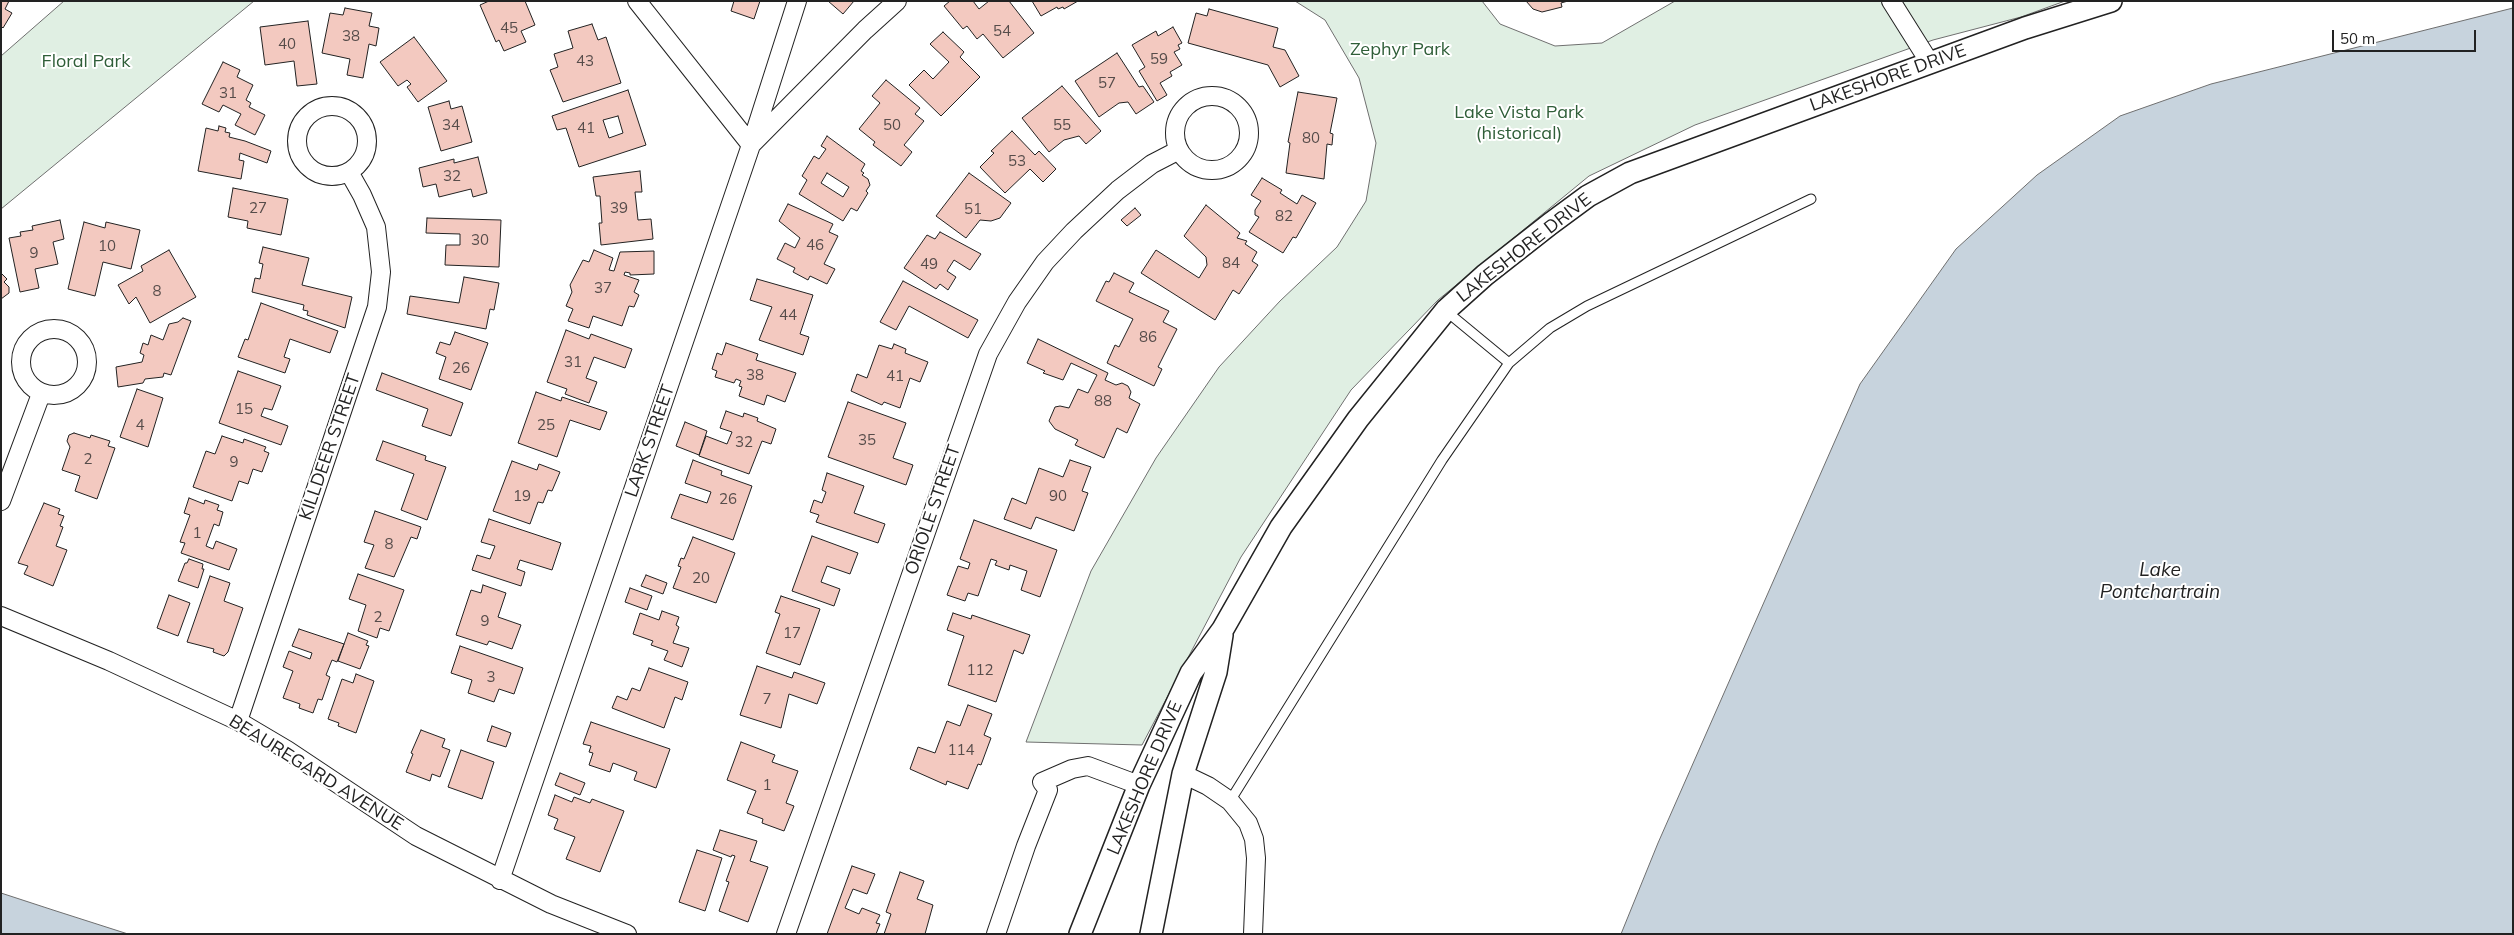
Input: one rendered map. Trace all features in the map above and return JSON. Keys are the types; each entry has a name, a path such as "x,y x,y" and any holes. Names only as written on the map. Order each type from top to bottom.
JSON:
{"street":[{"path":"637,1 751,145 865,30 897,1"},
{"name":"LARK STREET","path":"500,880 751,145 797,1"},
{"path":"1891,1 1930,64"},
{"name":"LAKESHORE DRIVE","path":"1080,934 1139,785 1191,673 1223,629 1287,520 1358,419 1446,310 1485,275 1550,224 1588,196 1630,173 2025,28 2111,1"},
{"path":"1218,96 1234,103 1245,116 1249,127 1246,150 1239,159 1229,166 1218,170 1207,170 1186,160 1179,150 1176,139 1176,127 1179,116 1195,100 1218,96"},
{"name":"ORIOLE STREET","path":"786,934 988,354 1017,302 1045,262 1074,231 1118,190 1145,169 1179,150"},
{"name":"KILLDEER STREET","path":"238,721 377,307 381,272 376,227 349,172"},
{"path":"1,501 41,394"},
{"name":"BEAUREGARD AVENUE","path":"1,616 109,661 238,721 287,750 416,836 500,880 627,934"},
{"name":"LAKESHORE DRIVE","path":"1151,934 1183,774 1216,672 1223,629"},
{"path":"996,934 1029,837 1048,790 1042,782 1072,769 1088,766 1139,785"},
{"path":"1183,774 1208,786 1230,801 1248,823 1254,839 1256,858 1253,934"}],"lane":[{"path":"1230,801 1442,460 1509,363 1550,328 1587,306 1811,199"},
{"path":"1446,310 1509,363"}],"green space":[{"name":"Floral Park","path":"64,1 254,1 1,209 1,56"},
{"name":"Lake Vista Park (historical)","path":"1295,1 1482,1 1500,24 1555,46 1602,43 1675,1 2065,1 2021,17 1933,40 1695,125 1589,176 1438,300 1351,390 1241,557 1142,745 1026,742 1091,571 1156,458 1219,367 1280,301 1337,247 1366,201 1376,143 1359,78 1325,20"}],"water":[{"name":"Lake Pontchartrain","path":"2513,8 2513,934 1621,934 1658,843 1860,384 1956,249 2037,175 2120,116 2211,84"},
{"path":"1,893 53,910 128,934 1,934"}],"building":[{"path":"1,1 9,1 5,9 12,13 3,28 1,26"},
{"path":"489,1 525,1 535,25 521,31 526,42 504,51 499,40 496,42 480,5"},
{"path":"734,1 760,1 754,19 731,11"},
{"path":"828,1 854,1 843,14"},
{"path":"950,1 973,1 979,9 989,1 1009,1 1034,33 1003,58 983,34 977,39 967,26 963,29 944,6"},
{"path":"1032,1 1078,1 1064,9 1063,7 1058,9 1057,7 1041,16"},
{"path":"1526,1 1568,1 1561,3 1562,7 1542,12 1533,9"},
{"path":"345,8 372,13 369,26 379,28 376,46 369,44 363,78 347,75 350,59 322,53 330,13 343,15"},
{"path":"1209,9 1278,28 1273,47 1285,50 1299,76 1280,87 1268,65 1188,43 1196,13 1207,16"},
{"path":"308,21 317,84 297,86 294,61 265,65 260,27"},
{"path":"592,24 598,40 606,37 621,83 563,102 550,70 558,67 554,54 573,48 568,31"},
{"path":"1173,27 1182,43 1178,45 1180,49 1174,52 1182,65 1170,72 1172,76 1160,83 1167,95 1157,101 1139,71 1145,67 1132,45 1156,31 1158,36"},
{"path":"943,32 964,52 960,57 980,77 941,116 909,85 924,70 933,79 949,62 930,44"},
{"path":"414,37 447,81 418,102 407,87 411,84 407,80 398,86 380,62"},
{"path":"1117,53 1139,87 1143,86 1154,102 1136,114 1128,102 1119,103 1099,117 1075,81"},
{"path":"223,62 240,70 237,77 253,85 246,100 251,103 249,107 265,115 255,135 235,125 241,114 223,105 219,112 202,104"},
{"path":"886,80 920,108 915,114 924,121 904,145 912,152 901,166 873,145 875,142 859,129 880,103 872,96"},
{"path":"1062,86 1101,131 1086,144 1079,136 1064,140 1049,152 1022,118"},
{"path":"628,90 646,145 579,167 566,128 557,130 552,116","holes":["618,116 623,133 609,138 603,120"]},
{"path":"1298,92 1337,98 1330,133 1333,134 1332,145 1327,144 1324,179 1286,173 1290,143 1288,142"},
{"path":"449,101 451,109 462,106 472,142 441,151 428,107"},
{"path":"219,126 226,128 225,132 230,133 229,137 271,151 267,163 240,153 239,160 244,161 241,179 198,171 206,128 218,131"},
{"path":"1012,131 1035,155 1039,151 1056,169 1043,182 1030,169 1005,193 980,167 994,153 991,151"},
{"path":"827,136 865,164 861,171 864,173 862,175 868,179 870,185 866,191 868,193 857,211 851,208 843,221 799,194 807,180 802,176 814,156 819,159 826,149 821,146","holes":["827,173 849,187 843,197 821,183"]},
{"path":"478,157 487,193 473,197 471,189 439,197 436,184 423,187 419,168 454,159 454,163"},
{"path":"640,171 642,192 635,192 638,220 651,219 653,239 601,245 599,223 602,223 600,196 596,196 593,177"},
{"path":"969,173 1011,203 1000,218 991,221 980,220 966,238 936,216"},
{"path":"1262,178 1282,190 1280,193 1297,204 1302,195 1316,203 1296,238 1293,237 1283,253 1249,232 1259,217 1255,215 1255,210 1261,201 1251,195"},
{"path":"233,188 288,199 281,235 247,228 248,221 228,217"},
{"path":"788,204 833,224 829,232 838,236 824,264 835,269 827,284 810,276 808,280 793,272 795,268 777,259 785,243 795,248 800,238 779,221"},
{"path":"1206,205 1240,233 1237,238 1247,241 1245,244 1257,252 1252,261 1258,265 1239,294 1233,290 1215,320 1141,273 1156,250 1199,278 1207,265 1206,257 1184,236"},
{"path":"1135,208 1141,215 1127,226 1121,220"},
{"path":"427,218 501,220 499,267 445,265 446,245 460,245 460,234 426,233"},
{"path":"60,220 64,239 53,242 58,264 35,269 39,288 20,292 9,238 21,236 20,232 33,230 32,226"},
{"path":"84,222 105,228 106,222 140,230 131,269 103,262 95,296 68,289"},
{"path":"940,232 981,254 970,270 954,260 947,271 956,277 948,290 940,284 936,289 904,268 927,235 935,239"},
{"path":"263,247 309,258 302,285 352,297 345,328 307,315 308,311 303,310 304,305 252,292 255,278 260,279 263,264 259,263"},
{"path":"169,250 196,297 150,323 136,297 129,304 118,285 143,271 141,266"},
{"path":"594,250 613,258 609,270 614,271 620,252 654,251 654,274 630,275 630,273 625,272 624,275 639,280 634,292 639,295 634,307 629,306 622,326 593,316 589,328 568,321 573,309 566,306 572,292 570,285 583,260 589,262"},
{"path":"1,273 7,279 4,282 9,287 9,293 1,299"},
{"path":"1114,273 1134,283 1129,292 1169,311 1163,322 1177,329 1158,367 1162,369 1154,386 1107,363 1115,345 1119,347 1133,319 1096,301 1106,281 1109,282"},
{"path":"464,277 499,283 494,310 490,309 486,329 407,314 410,296 459,303"},
{"path":"757,279 813,295 800,334 809,337 803,355 759,340 772,307 750,300"},
{"path":"903,281 978,320 968,338 909,306 896,330 880,322"},
{"path":"261,303 338,331 330,353 290,339 284,357 290,359 285,373 238,357 245,339 248,340"},
{"path":"183,318 191,321 171,375 164,373 163,377 145,379 143,383 118,387 116,367 142,362 144,355 140,353 143,343 148,345 151,335 163,340 169,324 178,322"},
{"path":"566,330 589,339 591,334 632,349 625,368 594,357 586,378 597,382 589,403 565,394 567,389 547,382"},
{"path":"455,332 488,343 471,390 439,379 446,357 436,353 440,342 450,345"},
{"path":"1038,339 1108,373 1105,380 1116,385 1122,383 1128,386 1131,392 1129,398 1140,404 1127,433 1117,428 1104,458 1075,445 1078,440 1055,429 1049,421 1055,407 1069,408 1078,389 1088,393 1097,375 1071,363 1063,380 1043,373 1045,371 1027,363"},
{"path":"726,343 758,354 756,360 796,373 785,402 767,395 764,405 739,396 742,387 739,386 741,381 736,379 734,383 715,377 717,371 712,369 717,353 722,355"},
{"path":"894,344 906,349 905,353 928,362 920,382 910,378 900,408 884,402 882,405 851,391 857,374 867,378 879,345 892,349"},
{"path":"238,371 281,386 272,410 264,408 261,416 288,426 281,445 219,423"},
{"path":"382,373 463,403 451,436 422,426 428,409 376,390"},
{"path":"137,389 163,398 148,447 120,437"},
{"path":"536,392 561,401 562,397 607,412 600,430 570,420 557,457 518,443"},
{"path":"848,402 906,423 893,458 913,465 906,485 828,457"},
{"path":"726,411 743,417 744,413 758,418 757,421 776,429 771,444 762,441 749,474 699,456 706,436 727,444 732,432 720,428"},
{"path":"685,422 707,431 699,455 676,446"},
{"path":"74,433 90,438 91,435 110,441 108,446 115,448 97,499 75,491 80,476 62,470 70,447 67,441 69,435"},
{"path":"222,436 243,443 244,439 266,447 264,451 269,453 262,472 253,469 248,484 239,481 232,501 193,487 206,451 215,454"},
{"path":"383,441 426,456 425,460 446,467 427,520 401,510 414,474 376,460"},
{"path":"693,460 722,471 721,475 752,486 733,540 671,518 680,494 707,503 711,492 685,483"},
{"path":"1070,460 1091,467 1082,491 1088,493 1074,531 1036,517 1031,529 1004,519 1012,498 1026,504 1039,468 1063,477"},
{"path":"512,461 537,470 539,464 560,472 552,491 548,490 543,503 538,502 530,524 493,511"},
{"path":"827,473 864,486 854,513 885,524 878,543 816,522 819,515 810,512 814,500 822,503 826,492 822,490"},
{"path":"189,498 204,504 205,500 219,505 217,510 223,512 219,526 214,524 206,546 213,549 216,541 237,549 229,570 181,553 185,543 180,542 190,515 184,513"},
{"path":"44,503 60,509 58,514 64,516 60,526 63,527 56,546 67,550 53,586 24,574 28,566 18,563"},
{"path":"375,511 421,527 417,539 411,537 394,577 365,568 374,545 364,542"},
{"path":"489,519 561,543 552,570 520,560 517,569 525,572 521,586 472,570 477,555 490,559 495,546 481,542"},
{"path":"974,520 1057,550 1040,597 1021,590 1027,571 1010,565 1009,570 995,565 997,561 991,559 978,596 968,593 965,601 947,595 958,566 968,569 970,563 960,559"},
{"path":"812,536 858,553 850,574 827,566 821,582 840,589 834,606 792,591"},
{"path":"693,537 735,553 716,603 673,588 681,567 678,566 681,558 684,559"},
{"path":"189,559 203,564 202,569 204,569 198,588 178,581 185,563"},
{"path":"358,574 404,590 389,631 380,628 377,638 358,631 366,605 349,599"},
{"path":"646,575 667,583 663,594 641,586"},
{"path":"210,576 230,583 224,601 243,608 228,652 224,656 213,652 214,649 187,642"},
{"path":"483,585 506,593 498,617 521,625 512,649 489,641 487,645 456,635 471,590 481,593"},
{"path":"630,588 652,596 647,610 625,602"},
{"path":"169,595 190,603 178,636 157,628"},
{"path":"781,596 820,609 800,665 766,653 780,614 775,612"},
{"path":"662,611 679,617 676,625 679,627 673,643 689,648 682,667 664,660 668,651 651,645 653,641 633,634 640,613 659,620"},
{"path":"953,613 971,619 972,615 1030,635 1023,654 1014,650 996,702 948,685 964,636 947,630"},
{"path":"299,629 344,644 337,662 332,660 326,675 330,677 322,700 318,699 313,713 299,708 300,704 283,698 293,671 283,667 289,651 310,659 312,653 292,646"},
{"path":"348,633 368,641 366,645 369,646 360,669 338,661"},
{"path":"460,646 523,668 514,694 499,689 494,702 468,693 472,680 451,673"},
{"path":"757,666 792,678 794,672 825,683 817,704 789,694 781,728 740,715"},
{"path":"649,668 688,682 682,700 675,697 664,728 612,708 617,696 627,700 632,688 640,691"},
{"path":"356,674 374,681 356,733 338,726 339,723 328,719 342,679 353,683"},
{"path":"968,705 992,714 984,735 991,738 981,765 978,764 968,789 947,781 946,785 910,769 918,747 935,753 947,721 960,726"},
{"path":"591,722 670,749 656,788 634,780 637,772 613,763 610,772 589,765 593,753 589,752 591,746 583,744"},
{"path":"492,726 511,733 506,747 487,741"},
{"path":"421,730 445,739 442,747 450,750 440,777 432,774 430,781 406,772 413,754 411,753"},
{"path":"741,742 775,755 772,762 798,771 786,803 794,806 784,831 762,823 763,819 747,813 756,791 727,780"},
{"path":"461,750 494,762 482,799 448,787"},
{"path":"560,773 585,783 580,795 555,785"},
{"path":"555,795 572,802 574,797 590,803 592,799 624,811 600,872 566,859 575,837 554,829 558,819 548,815"},
{"path":"720,830 757,841 750,861 768,867 748,922 719,911 729,882 726,881 735,856 732,855 731,857 713,850"},
{"path":"697,850 722,858 705,911 679,902"},
{"path":"852,866 875,874 867,894 853,889 845,908 859,914 862,908 880,915 876,923 880,924 876,934 827,934"},
{"path":"900,872 924,881 917,899 933,905 925,934 884,934 891,914 886,912"}],"park label":[{"name":"Zephyr Park","path":"1400,50"}]}
